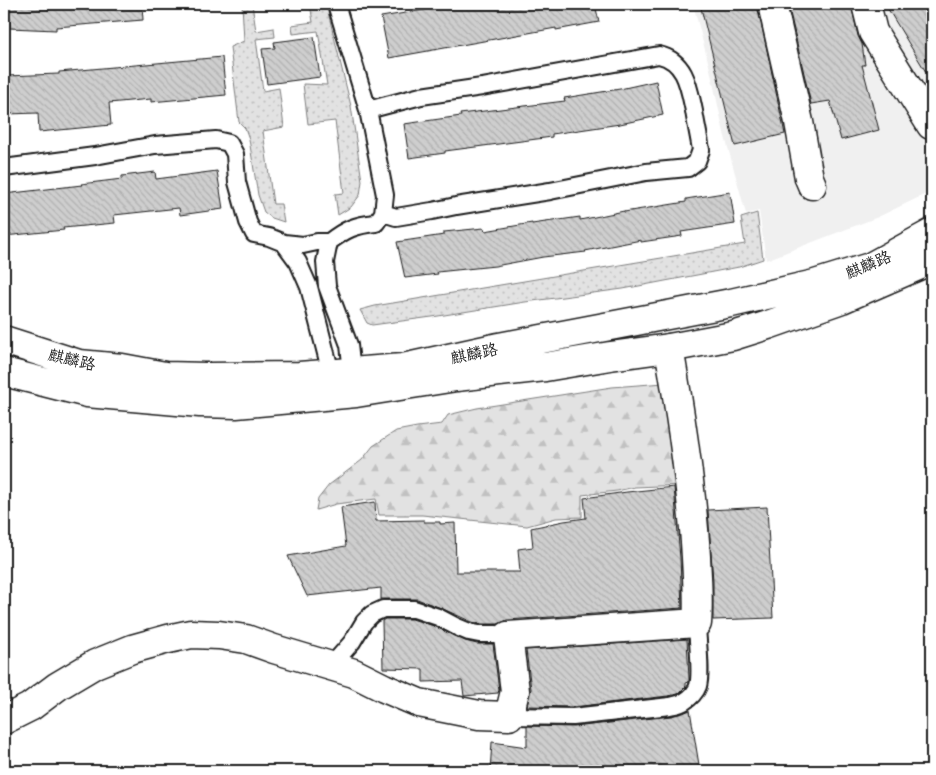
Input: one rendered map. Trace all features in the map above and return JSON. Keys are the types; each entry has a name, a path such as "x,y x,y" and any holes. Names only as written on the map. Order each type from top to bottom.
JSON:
{"main road":[{"path":"772,4 812,185"},
{"path":"866,4 873,32 931,125"},
{"name":"麒麟路","path":"4,340 79,364 122,368 165,376 299,376 403,368 499,347 731,303 815,284 870,267 932,233"},
{"name":"麒麟路","path":"4,372 87,393 200,403 236,404 356,393 456,377 545,367 733,336 842,299 932,260"},
{"path":"4,720 30,706 94,664 132,649 191,634 219,635 246,639 332,665 419,703 478,715 509,716 515,691 508,636 697,623 697,578 690,487 669,348"}],"lane":[{"path":"4,168 142,147 216,140 229,143 235,154 238,182 248,222 254,234 284,243 303,245 329,242 344,231 361,224 376,223 383,213 385,195 368,110 336,4"},
{"path":"368,110 421,96 659,54 669,57 680,68 688,83 701,150 697,161 688,168 646,172 550,191 396,217 383,213"},
{"path":"329,242 325,262 327,286 349,345 341,373"},
{"path":"284,243 298,262 309,287 341,373"},
{"path":"332,665 352,642 364,622 372,614 383,609 414,610 438,617 469,632 508,636"},
{"path":"509,716 573,717 670,706 684,702 698,688 697,623"}],"shaded area":[{"path":"693,4 932,4 932,191 878,217 766,260 759,211 746,214 724,133"}],"green space":[{"path":"242,4 252,4 256,31 274,28 275,37 256,39 263,91 279,88 284,127 263,131 273,204 281,204 284,222 272,218 264,212 258,195 249,139 245,128 239,122 230,47 244,41"},
{"path":"310,4 326,4 351,106 362,181 360,195 351,207 338,215 335,194 344,193 335,121 308,124 303,84 327,85 318,31 293,34 292,25 313,22"},
{"path":"757,213 763,259 739,267 623,289 372,325 367,323 360,310 745,244 741,218"},
{"path":"664,383 682,485 635,487 582,495 582,517 556,518 527,526 422,515 379,515 376,499 336,504 316,510 318,499 329,485 362,460 373,446 396,431 442,424 448,415 477,408 612,387"}],"building":[{"path":"10,4 142,4 143,20 56,27 56,30 9,28"},
{"path":"461,4 595,4 599,22 389,58 381,17"},
{"path":"700,4 757,4 785,134 735,146"},
{"path":"788,4 851,4 858,36 862,44 865,65 862,65 879,130 841,140 830,101 811,104"},
{"path":"885,4 932,4 932,82"},
{"path":"314,37 320,77 267,84 262,49 275,48 274,42"},
{"path":"222,57 226,95 151,102 151,99 109,103 111,125 39,132 38,113 8,114 6,76 59,74 59,72"},
{"path":"656,81 663,115 620,124 552,134 552,137 445,151 445,153 409,158 404,124 461,116 460,114 565,101 564,98"},
{"path":"217,171 223,209 180,215 179,208 114,215 115,223 4,236 4,194 82,185 122,179 122,176 155,172 156,179"},
{"path":"730,192 735,224 681,232 682,236 641,242 641,240 586,252 543,257 495,266 437,272 438,274 405,278 397,242 444,235 444,232 484,228 485,231 580,217 580,220 624,211 686,202 686,199"},
{"path":"674,487 682,608 507,620 498,624 480,624 417,599 381,599 381,588 307,596 288,556 346,546 341,507 375,502 376,521 424,520 424,522 440,522 440,524 455,523 456,572 520,572 518,549 533,547 531,528 586,518 584,498"},
{"path":"767,507 773,618 713,620 713,581 708,510"},
{"path":"385,619 412,619 434,626 465,641 477,644 493,644 498,693 464,696 462,681 423,682 423,669 383,668 382,621"},
{"path":"687,639 689,682 686,683 686,686 678,694 573,707 527,706 531,689 526,650"},
{"path":"690,710 700,771 490,771 492,742 527,747 527,726 574,727 671,716"}]}
